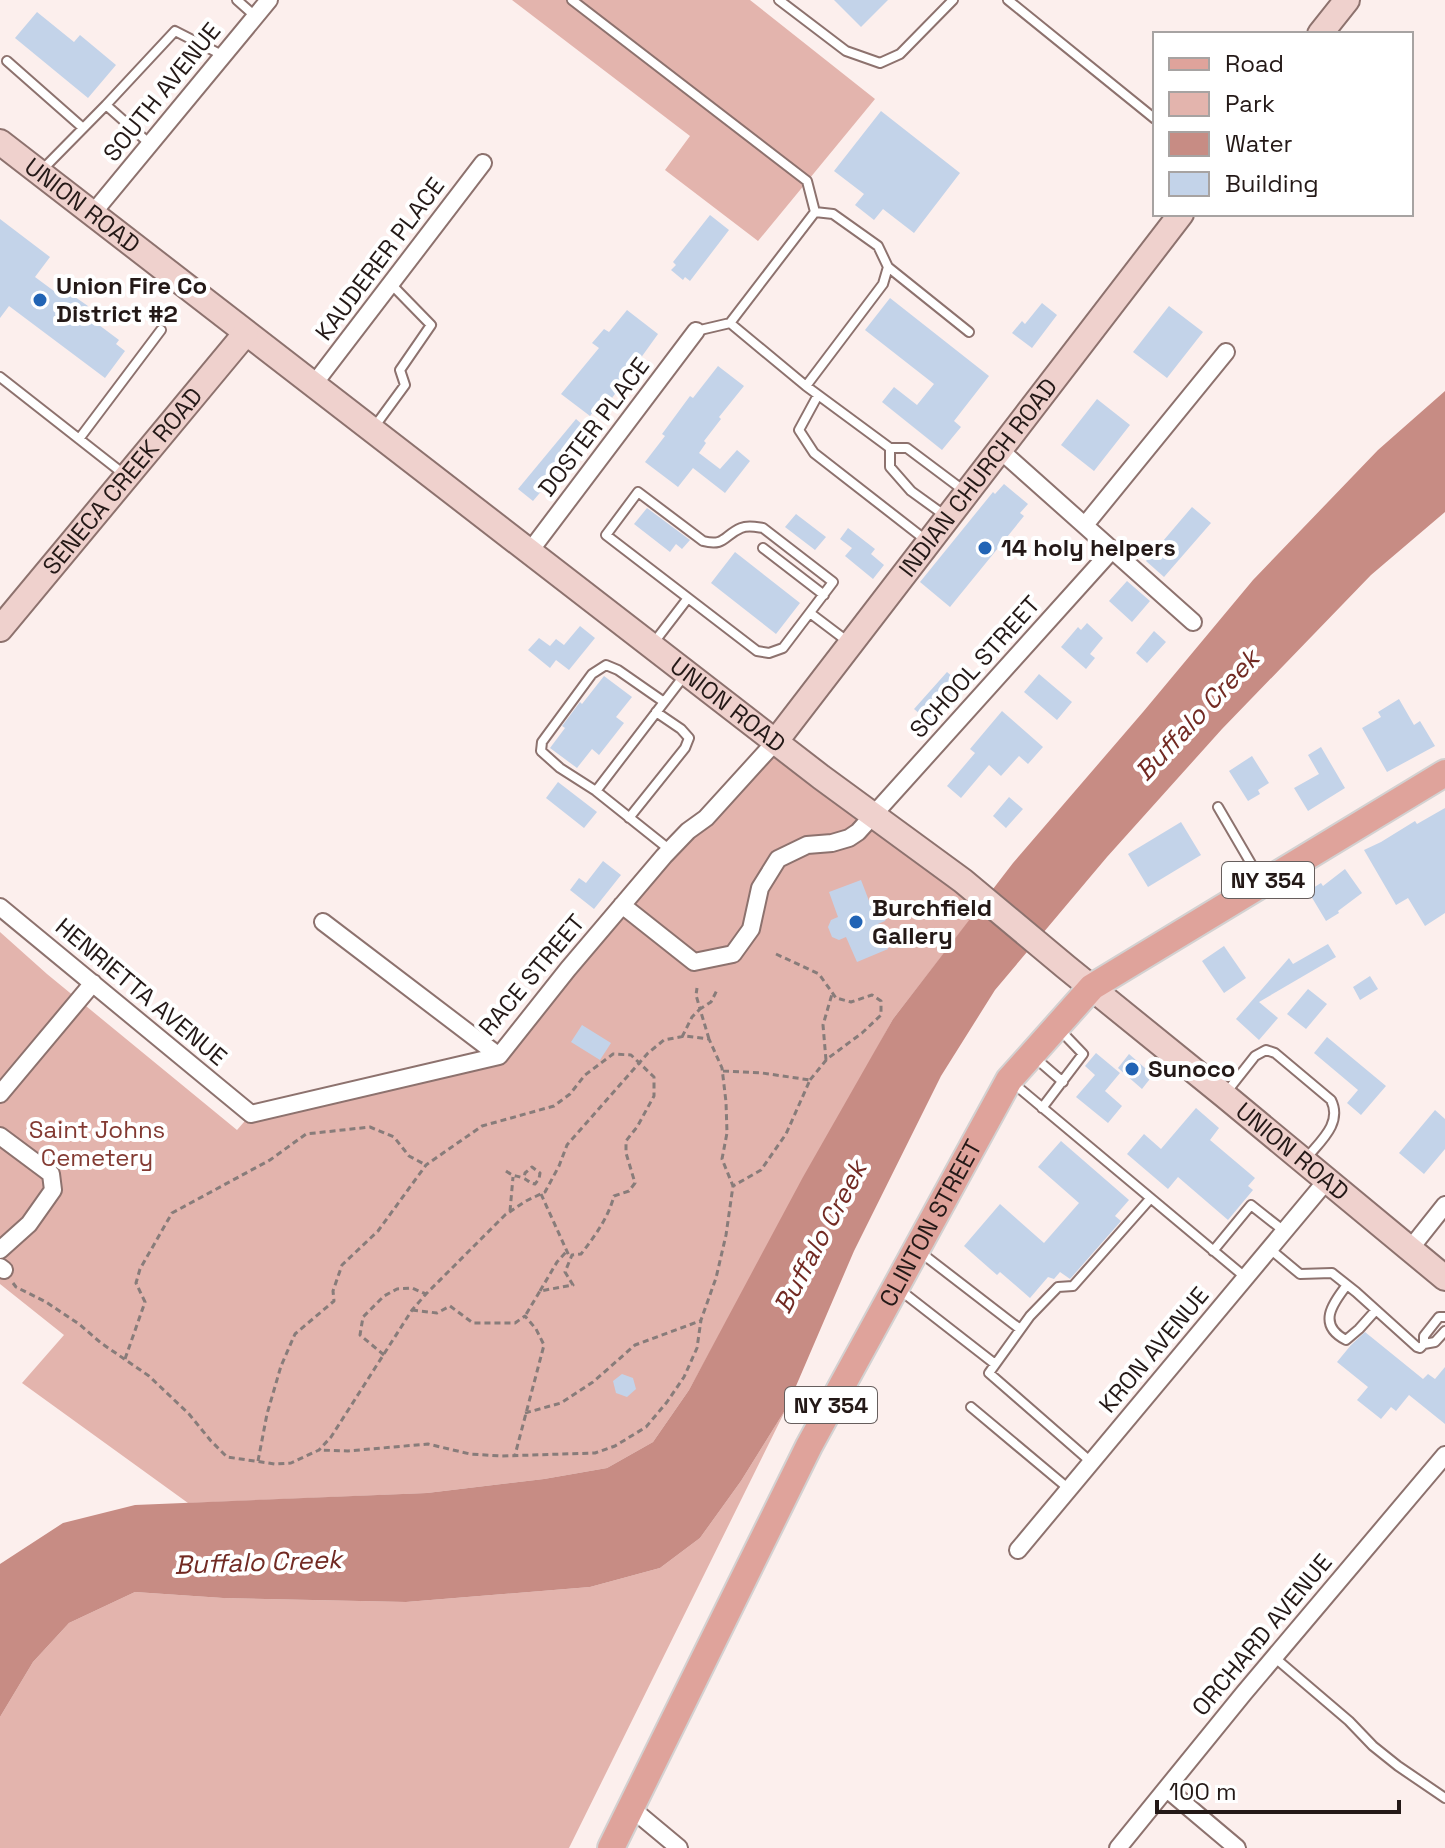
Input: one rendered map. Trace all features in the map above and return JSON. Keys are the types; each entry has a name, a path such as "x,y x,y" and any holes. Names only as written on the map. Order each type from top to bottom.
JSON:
{"main road":[{"path":"1322,32 1347,0"},
{"name":"UNION ROAD","path":"0,142 872,816 963,881 1445,1278"},
{"name":"INDIAN CHURCH ROAD","path":"776,741 1179,216"},
{"name":"SENECA CREEK ROAD","path":"0,629 246,333"},
{"name":"CLINTON STREET","path":"611,1848 809,1446 1009,1080 1092,987 1445,773"}],"street":[{"name":"SOUTH AVENUE","path":"93,213 269,0"},
{"name":"KAUDERER PLACE","path":"314,384 483,163"},
{"name":"DOSTER PLACE","path":"530,551 696,331"},
{"path":"1085,525 1226,352"},
{"path":"1000,450 1193,622"},
{"name":"SCHOOL STREET","path":"622,905 694,962 733,954 751,929 760,888 778,859 807,845 832,843 858,832 1112,550"},
{"name":"RACE STREET","path":"251,1114 499,1056 568,969 670,850 706,818 776,741"},
{"name":"HENRIETTA AVENUE","path":"0,907 251,1114"},
{"path":"323,922 499,1056"},
{"path":"3,1083 93,983"},
{"path":"0,1136 51,1174 53,1190 29,1224 0,1250"},
{"name":"KRON AVENUE","path":"1018,1550 1327,1180"},
{"path":"1410,1249 1445,1205"},
{"name":"ORCHARD AVENUE","path":"1118,1848 1445,1455"},
{"path":"1167,1789 1237,1848"},
{"path":"631,1808 679,1848"}],"lane":[{"path":"237,0 255,16"},
{"path":"572,0 807,181 815,212"},
{"path":"779,0 846,51 880,63 900,54 953,0"},
{"path":"1008,0 1153,117"},
{"path":"40,173 175,31 223,56"},
{"path":"7,61 83,128"},
{"path":"106,105 150,144"},
{"path":"815,212 833,214 878,246 888,267 969,332"},
{"path":"696,331 730,323 815,212"},
{"path":"806,386 883,284 888,267"},
{"path":"373,429 405,385 400,370 431,325 391,284"},
{"path":"730,323 806,386 890,448 907,448 967,493"},
{"path":"79,439 161,330"},
{"path":"0,377 127,476"},
{"path":"818,395 799,430 814,453 930,542"},
{"path":"890,448 890,467 911,491 948,518"},
{"path":"638,492 703,541 721,542 740,528 763,528 833,582 824,595 783,648 769,653 757,651 606,535 638,492"},
{"path":"763,548 824,595"},
{"path":"652,646 688,598"},
{"path":"810,613 851,644"},
{"path":"664,702 606,665 592,674 542,742 541,751 670,850"},
{"path":"596,791 687,672"},
{"path":"629,818 685,748 689,738 656,712"},
{"path":"1218,807 1263,883"},
{"path":"1042,1108 1083,1054 1056,1027"},
{"path":"1224,1095 1255,1056 1266,1050 1275,1053 1331,1100 1335,1109 1335,1123 1304,1161"},
{"path":"1031,1055 1063,1082"},
{"path":"1009,1080 1245,1278"},
{"path":"992,1368 1030,1316 1058,1287 1073,1286 1150,1199"},
{"path":"1213,1251 1251,1205 1284,1232"},
{"path":"916,1249 1020,1329"},
{"path":"1270,1249 1300,1274 1332,1273 1417,1347 1435,1342 1445,1331"},
{"path":"1347,1285 1328,1316 1330,1326 1340,1338 1346,1340 1352,1336 1376,1310"},
{"path":"896,1287 992,1368 1091,1462"},
{"path":"1424,1344 1424,1336 1439,1317 1445,1317"},
{"path":"971,1407 1069,1489"},
{"path":"1274,1657 1349,1721 1373,1746 1445,1798"}],"path":[{"path":"733,1186 761,1170 786,1134 810,1080 826,1060 881,1015 881,1001 872,995 851,1002 836,998 819,974 776,954"},
{"path":"319,1450 348,1451 428,1444 470,1454 501,1456 595,1453 615,1446 646,1427 667,1402 684,1377 697,1348 701,1320 716,1278 726,1235 733,1186 722,1159 727,1133 723,1071 709,1039 696,995 697,988"},
{"path":"682,1037 692,1017 711,1002 718,988"},
{"path":"826,1060 823,1025 832,994"},
{"path":"2,1269 16,1287 79,1324 149,1376 189,1414 227,1457 275,1464 291,1463 319,1450 331,1437 412,1310 426,1294 510,1211 545,1192 567,1145 639,1063 664,1040 682,1037 709,1039"},
{"path":"258,1461 267,1414 281,1366 295,1334 334,1301 333,1291 342,1265 378,1231 426,1165 482,1126 554,1106 570,1094 585,1075 613,1054 631,1055 654,1077 654,1096 626,1141 626,1153 635,1183 629,1191 614,1196 611,1208 594,1237 581,1254 570,1258 565,1272 573,1285 540,1291"},
{"path":"723,1071 810,1080"},
{"path":"125,1359 145,1302 136,1283 140,1269 172,1213 270,1160 306,1134 370,1127 394,1137 409,1156 426,1165"},
{"path":"506,1171 513,1177 524,1178"},
{"path":"510,1211 513,1177"},
{"path":"541,1194 570,1258"},
{"path":"412,1310 437,1313 450,1306 473,1323 515,1323 525,1316 557,1262 567,1251"},
{"path":"384,1355 360,1335 363,1317 384,1296 397,1289 412,1288 426,1294"},
{"path":"515,1455 544,1345 525,1316"},
{"path":"525,1413 561,1403 593,1382 635,1345 701,1320"}],"green space":[{"path":"512,0 750,0 875,99 758,241 665,170 690,136"},
{"name":"Saint Johns Cemetery","path":"776,741 983,903 893,1019 689,1390 653,1442 607,1468 544,1479 427,1493 188,1503 22,1383 64,1335 0,1284 0,932 237,1130 251,1114 499,1056"},
{"path":"787,1407 569,1848 0,1848 0,1717 33,1662 69,1623 135,1592 223,1598 406,1602 590,1587 660,1568 700,1538 741,1481"}],"water":[{"name":"Buffalo Creek","path":"1445,391 1445,512 1371,575 1222,729 1107,857 995,990 941,1076 854,1251 787,1407 741,1481 700,1538 660,1568 590,1587 406,1602 223,1598 135,1592 69,1623 33,1662 0,1717 0,1564 63,1523 135,1505 427,1493 544,1479 607,1468 653,1442 689,1390 803,1177 893,1019 1013,863 1253,580 1378,450"}],"building":[{"path":"834,0 888,0 861,27"},
{"path":"37,12 74,42 80,35 116,65 88,98 15,38"},
{"path":"881,111 960,173 914,233 883,209 874,220 855,205 864,194 834,171"},
{"path":"710,215 729,230 690,281 685,277 683,280 671,270 676,265 673,262"},
{"name":"Union Fire Co District #2","path":"0,219 50,257 35,277 58,294 62,288 88,306 83,313 119,340 116,344 125,351 105,378 9,306 0,318"},
{"path":"890,298 989,376 954,421 961,427 942,450 882,402 894,387 917,405 934,384 865,330"},
{"path":"1042,303 1057,315 1032,348 1012,333 1022,321 1025,324"},
{"path":"1169,306 1203,332 1167,378 1133,352"},
{"path":"627,310 658,334 612,398 606,394 590,416 561,394 599,348 592,343 604,329 609,332"},
{"path":"718,366 744,386 719,417 721,419 699,453 720,469 737,450 750,461 725,493 693,468 678,487 645,462 690,396 693,398"},
{"path":"1097,399 1130,425 1094,471 1061,445"},
{"path":"576,419 591,432 533,501 518,489"},
{"path":"1004,484 1028,504 1020,513 1024,516 950,607 920,582 993,492 995,494"},
{"path":"1192,507 1211,523 1164,577 1146,561"},
{"path":"647,508 690,540 682,549 676,544 670,552 634,524"},
{"path":"796,514 826,537 815,550 785,527"},
{"path":"848,528 875,549 871,554 884,565 873,579 845,556 852,548 840,539"},
{"path":"735,552 800,603 776,634 711,583"},
{"path":"1127,581 1150,601 1132,622 1109,601"},
{"path":"1087,623 1103,638 1090,654 1095,658 1086,669 1061,647 1078,627 1081,630"},
{"path":"580,626 595,638 569,670 556,660 550,668 528,650 539,638 550,646 556,639 564,645"},
{"path":"1154,631 1166,642 1147,663 1136,653"},
{"path":"947,672 966,688 933,725 914,709"},
{"path":"1039,674 1072,702 1057,720 1024,692"},
{"path":"604,676 632,697 616,717 624,723 599,755 592,749 577,768 550,748 580,702 582,704"},
{"path":"1399,699 1414,725 1420,721 1435,746 1387,772 1362,728 1381,717 1378,712"},
{"path":"1002,711 1043,747 1028,764 1019,756 1001,776 989,765 961,798 947,786 975,753 970,749"},
{"path":"1321,747 1345,788 1308,811 1294,788 1319,774 1308,755"},
{"path":"1252,756 1269,783 1258,790 1260,794 1248,801 1229,771"},
{"path":"558,782 597,812 584,828 546,798"},
{"path":"1009,797 1023,809 1006,828 993,816"},
{"path":"1445,808 1445,913 1425,926 1408,898 1396,905 1364,850"},
{"path":"1181,822 1201,855 1148,887 1128,854"},
{"path":"603,861 621,875 594,909 570,890 579,878 586,883"},
{"path":"1345,869 1362,893 1326,921 1308,891 1321,883 1323,886"},
{"name":"Burchfield Gallery","path":"861,880 871,906 878,903 884,906 888,915 885,921 878,924 888,949 857,962 846,937 839,940 832,937 828,927 831,920 838,917 829,892"},
{"path":"1328,944 1336,957 1259,1002 1278,1018 1259,1040 1236,1019 1289,958 1293,964"},
{"path":"1224,946 1246,978 1224,993 1202,961"},
{"path":"1370,976 1378,989 1360,1000 1353,987"},
{"path":"1308,989 1327,1004 1306,1029 1287,1014"},
{"path":"582,1025 611,1043 600,1060 571,1042"},
{"path":"1327,1037 1386,1086 1361,1115 1347,1103 1358,1090 1314,1053"},
{"path":"1096,1053 1120,1073 1105,1091 1122,1106 1108,1123 1076,1097 1095,1075 1085,1066"},
{"path":"1129,1054 1153,1075 1142,1089 1118,1068"},
{"path":"1196,1108 1219,1128 1210,1140 1255,1178 1248,1186 1253,1190 1228,1220 1178,1177 1168,1189 1127,1154 1144,1134 1161,1149"},
{"path":"1435,1110 1445,1119 1445,1149 1424,1174 1399,1153"},
{"path":"1061,1141 1129,1200 1115,1216 1121,1221 1070,1279 1060,1272 1054,1279 1048,1277 1030,1298 964,1246 1000,1204 1044,1243 1079,1203 1038,1167"},
{"path":"1365,1332 1423,1379 1428,1374 1435,1379 1445,1367 1445,1424 1409,1395 1396,1411 1391,1407 1381,1419 1357,1400 1368,1387 1337,1362"},
{"path":"622,1374 633,1378 636,1389 627,1397 616,1393 613,1381"}],"place":[{"name":"Union Fire Co District #2","path":"40,300"},
{"name":"14 holy helpers","path":"985,548"},
{"name":"Burchfield Gallery","path":"856,922"},
{"name":"Sunoco","path":"1132,1069"}]}
